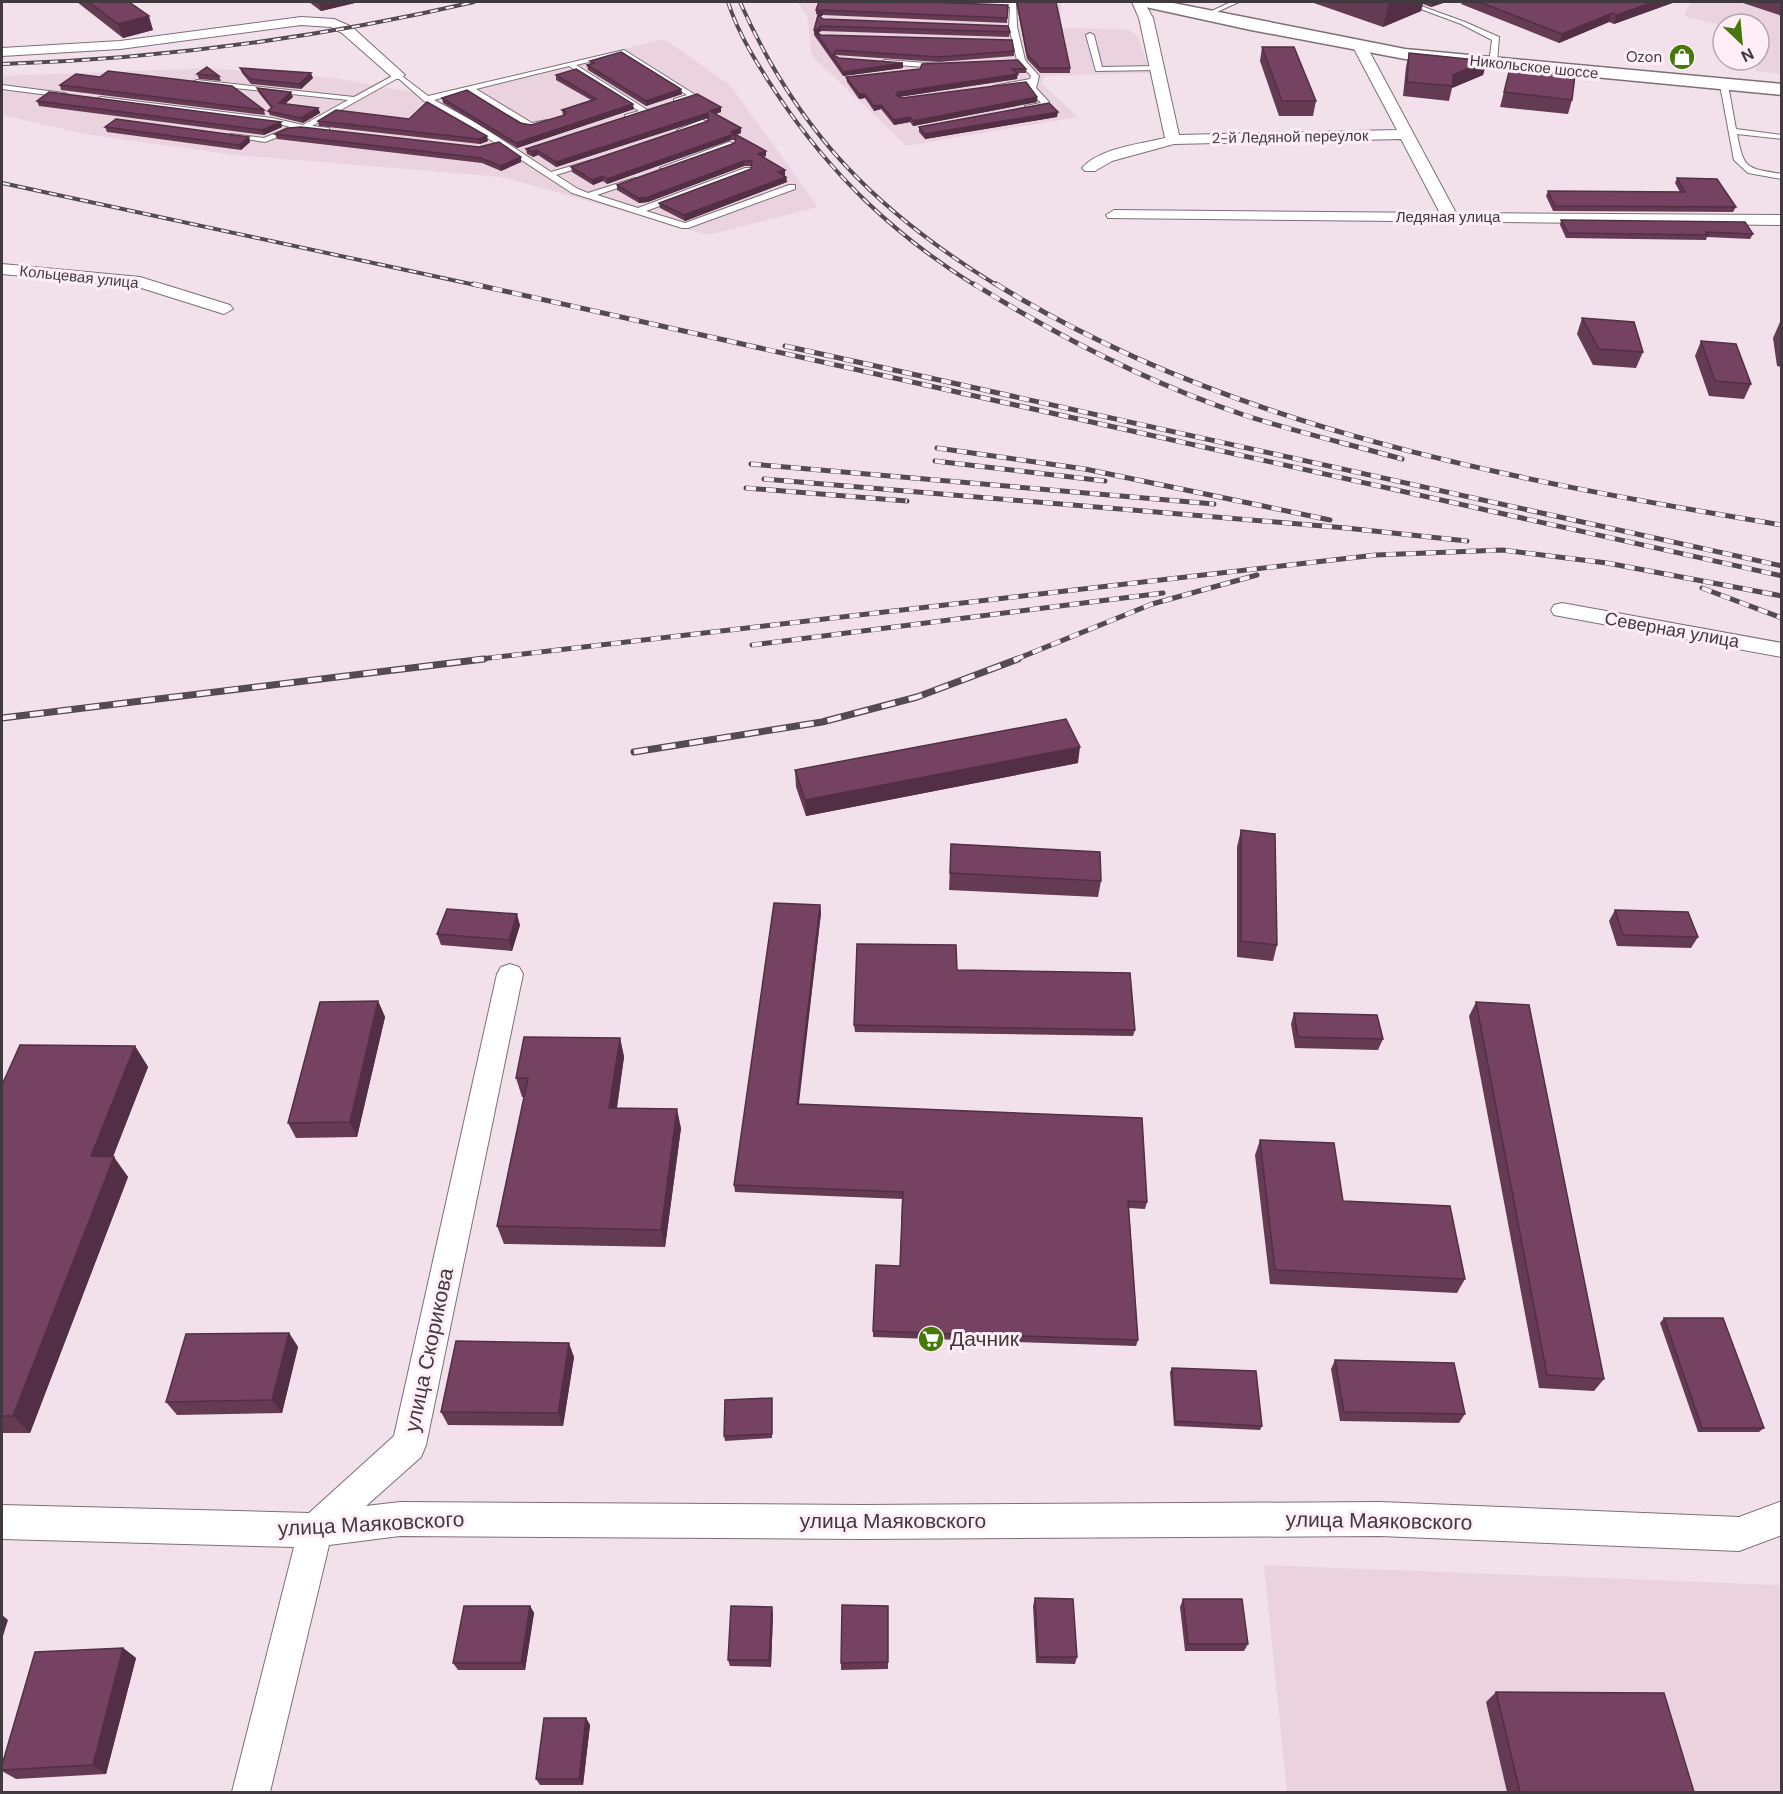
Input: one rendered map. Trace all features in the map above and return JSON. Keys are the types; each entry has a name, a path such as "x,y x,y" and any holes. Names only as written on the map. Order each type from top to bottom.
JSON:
{"street":[{"path":"1138,2 1146,18 1173,140"},
{"name":"Никольское шоссе","path":"1147,2 1360,47 1493,63 1782,90"},
{"path":"2,52 120,45 301,21 334,23 347,30 398,75"},
{"path":"1360,47 1450,216"},
{"name":"2-й Ледяной переулок","path":"1090,168 1107,158 1173,140 1407,134"},
{"name":"Ледяная улица","path":"1114,214 1782,220"},
{"name":"Кольцевая улица","path":"2,268 30,273 140,282 224,309"},
{"name":"Северная улица","path":"1562,610 1782,650"},
{"name":"улица Скорикова","path":"315,1530 409,1445 510,974"},
{"name":"улица Маяковского","path":"2,1522 315,1530 400,1519 837,1521 1380,1519 1739,1534 1782,1518"},
{"path":"251,1792 315,1530"}],"lane":[{"path":"925,2 1013,3 1013,27 1021,60 1035,76 1032,88 1046,104 1023,108"},
{"path":"1206,15 1236,2"},
{"path":"1406,2 1463,22 1496,39 1493,63"},
{"path":"1001,26 1013,27"},
{"path":"1089,36 1099,69 1157,68"},
{"path":"1005,41 1016,41"},
{"path":"427,99 624,51 693,96 664,105"},
{"path":"1009,61 1021,60"},
{"path":"872,61 939,66"},
{"path":"570,64 645,111"},
{"path":"900,73 951,65"},
{"path":"221,134 265,140 287,129 304,128 398,75 427,99 472,124 575,191 685,226 792,187"},
{"path":"990,87 1034,81"},
{"path":"189,82 356,99"},
{"path":"1724,85 1738,160 1751,171 1782,177"},
{"path":"2,87 72,96"},
{"path":"470,89 531,126 561,118"},
{"path":"96,99 272,120 304,128 339,132"},
{"path":"623,118 654,108"},
{"path":"672,134 705,122"},
{"path":"1732,131 1782,136"},
{"path":"490,146 500,143"},
{"path":"655,172 732,144"},
{"path":"515,153 526,150"},
{"path":"551,174 595,160"},
{"path":"638,212 748,170"},
{"path":"589,195 644,176"}],"shaded area":[{"path":"797,2 1061,2 1061,28 1127,29 1138,36 1150,73 1045,76 1041,83 1078,117 907,146 812,56 807,15"},
{"path":"1781,2 1781,74 1764,72 1771,72 1771,12 1711,12 1711,23 1684,16 1690,3"},
{"path":"664,39 730,85 818,207 708,235 503,177 235,155 85,134 2,115 2,76 208,68 334,78 434,96"},
{"path":"1264,1565 1781,1585 1781,1792 1287,1792"}],"building":[{"path":"89,2 129,2 149,16 118,24"},
{"path":"819,2 1008,5 1007,18 823,10 818,13 819,10 816,10"},
{"path":"1017,2 1056,2 1070,68 1040,68 1027,54"},
{"path":"1479,2 1653,2 1617,15 1612,13 1562,34"},
{"path":"818,15 823,19 1008,26 1010,32 821,26 815,31 821,35 1012,40 1014,51 939,57 836,50 833,55 839,58 903,63 843,72 814,30"},
{"path":"1262,47 1294,47 1316,101 1282,101"},
{"path":"621,52 681,89 646,101 587,65 594,63 590,61"},
{"path":"1409,53 1487,61 1453,75 1453,86 1407,82"},
{"path":"1018,60 1026,69 1012,69 1018,74 898,92 896,95 902,98 1026,82 1037,97 913,121 910,117 894,120 881,105 874,106 865,94 859,94 846,77 920,69 922,64"},
{"path":"207,67 219,76 197,74"},
{"path":"240,68 311,73 299,84 250,79"},
{"path":"1510,68 1575,75 1572,100 1504,92"},
{"path":"576,69 633,104 516,143 442,98 467,90 520,123 531,125 565,115 566,112 562,110 596,99 556,75"},
{"path":"108,71 232,86 264,110 60,85 76,74 100,77"},
{"path":"257,88 291,92 279,103 318,108 301,118 268,111 272,107"},
{"path":"49,92 281,122 262,130 37,101"},
{"path":"697,94 721,107 710,111 741,128 731,132 766,151 758,154 785,170 778,172 786,177 684,215 659,203 751,169 752,161 744,161 648,197 638,198 617,185 735,143 736,135 607,179 603,176 592,180 571,167 708,121 708,113 556,162 537,150 532,152 526,149"},
{"path":"427,102 487,136 479,139 318,121 336,110 409,119"},
{"path":"1049,103 1058,112 925,134 919,127"},
{"path":"116,119 249,137 239,145 105,127"},
{"path":"301,127 479,147 499,142 521,157 500,166 481,158 275,134 288,128"},
{"path":"1677,178 1717,179 1736,207 1555,206 1548,191 1685,192"},
{"path":"1561,220 1745,222 1753,234 1568,233"},
{"path":"1582,318 1634,322 1643,352 1599,349"},
{"path":"1701,341 1736,344 1751,384 1715,381"},
{"path":"1066,719 1080,747 805,800 795,770"},
{"path":"1241,830 1275,834 1277,945 1241,941"},
{"path":"951,844 1100,852 1101,881 950,873"},
{"path":"774,903 820,905 797,1104 1142,1118 1147,1202 1128,1201 1138,1340 873,1331 876,1265 900,1266 903,1192 734,1185"},
{"path":"447,909 517,914 509,940 437,934"},
{"path":"1615,910 1688,912 1698,937 1623,935"},
{"path":"857,944 956,945 957,970 1130,973 1135,1030 854,1025"},
{"path":"378,1001 350,1122 288,1123 320,1002"},
{"path":"1476,1002 1529,1005 1604,1379 1547,1375"},
{"path":"1294,1013 1377,1015 1383,1039 1298,1037"},
{"path":"524,1037 620,1038 609,1108 677,1109 661,1230 497,1226 528,1078 516,1078"},
{"path":"20,1045 135,1046 91,1156 114,1157 13,1416 2,1416 2,1085"},
{"path":"1260,1140 1334,1143 1343,1201 1450,1206 1465,1279 1275,1270"},
{"path":"1664,1318 1723,1318 1764,1428 1702,1428"},
{"path":"289,1333 272,1400 166,1402 186,1334"},
{"path":"456,1341 569,1343 558,1413 441,1412"},
{"path":"1335,1360 1454,1363 1465,1414 1344,1412"},
{"path":"1172,1368 1256,1371 1262,1426 1175,1421"},
{"path":"772,1398 772,1434 724,1436 725,1400"},
{"path":"1035,1598 1073,1599 1077,1657 1038,1657"},
{"path":"1183,1599 1242,1599 1248,1644 1188,1644"},
{"path":"842,1605 888,1606 888,1662 841,1663"},
{"path":"464,1606 530,1606 521,1663 453,1663"},
{"path":"731,1606 772,1607 769,1660 728,1660"},
{"path":"123,1648 93,1765 2,1770 35,1652"},
{"path":"1496,1692 1664,1693 1694,1792 1520,1792"},
{"path":"544,1718 586,1718 579,1779 536,1779"}],"railway":[{"path":"2,64 121,57 240,45 357,26 474,2"},
{"path":"728,2 743,38 756,61 819,151 842,177 891,224 918,246 976,286"},
{"path":"740,2 763,49 788,91 815,130 845,165 878,198 915,229 998,286"},
{"path":"2,183 480,286"},
{"path":"473,284 1782,576"},
{"path":"974,284 1072,340 1174,388 1244,415 1402,459"},
{"path":"996,284 1086,334 1181,377 1277,413 1377,442 1477,467 1579,489 1782,525"},
{"path":"785,346 1782,566"},
{"path":"937,448 1085,469 1330,520"},
{"path":"935,461 1105,481"},
{"path":"751,464 1214,504"},
{"path":"764,479 1346,528 1467,541"},
{"path":"746,488 907,501"},
{"path":"472,660 1376,555 1502,550 1607,563 1782,596"},
{"path":"1014,660 1152,604 1257,575"},
{"path":"1702,588 1782,618"},
{"path":"752,645 1163,593"},
{"path":"2,718 484,659"},
{"path":"634,752 822,722 917,697 1018,659"}],"place":[{"name":"Ozon","path":"1682,57"},
{"name":"Дачник","path":"931,1339"}]}
